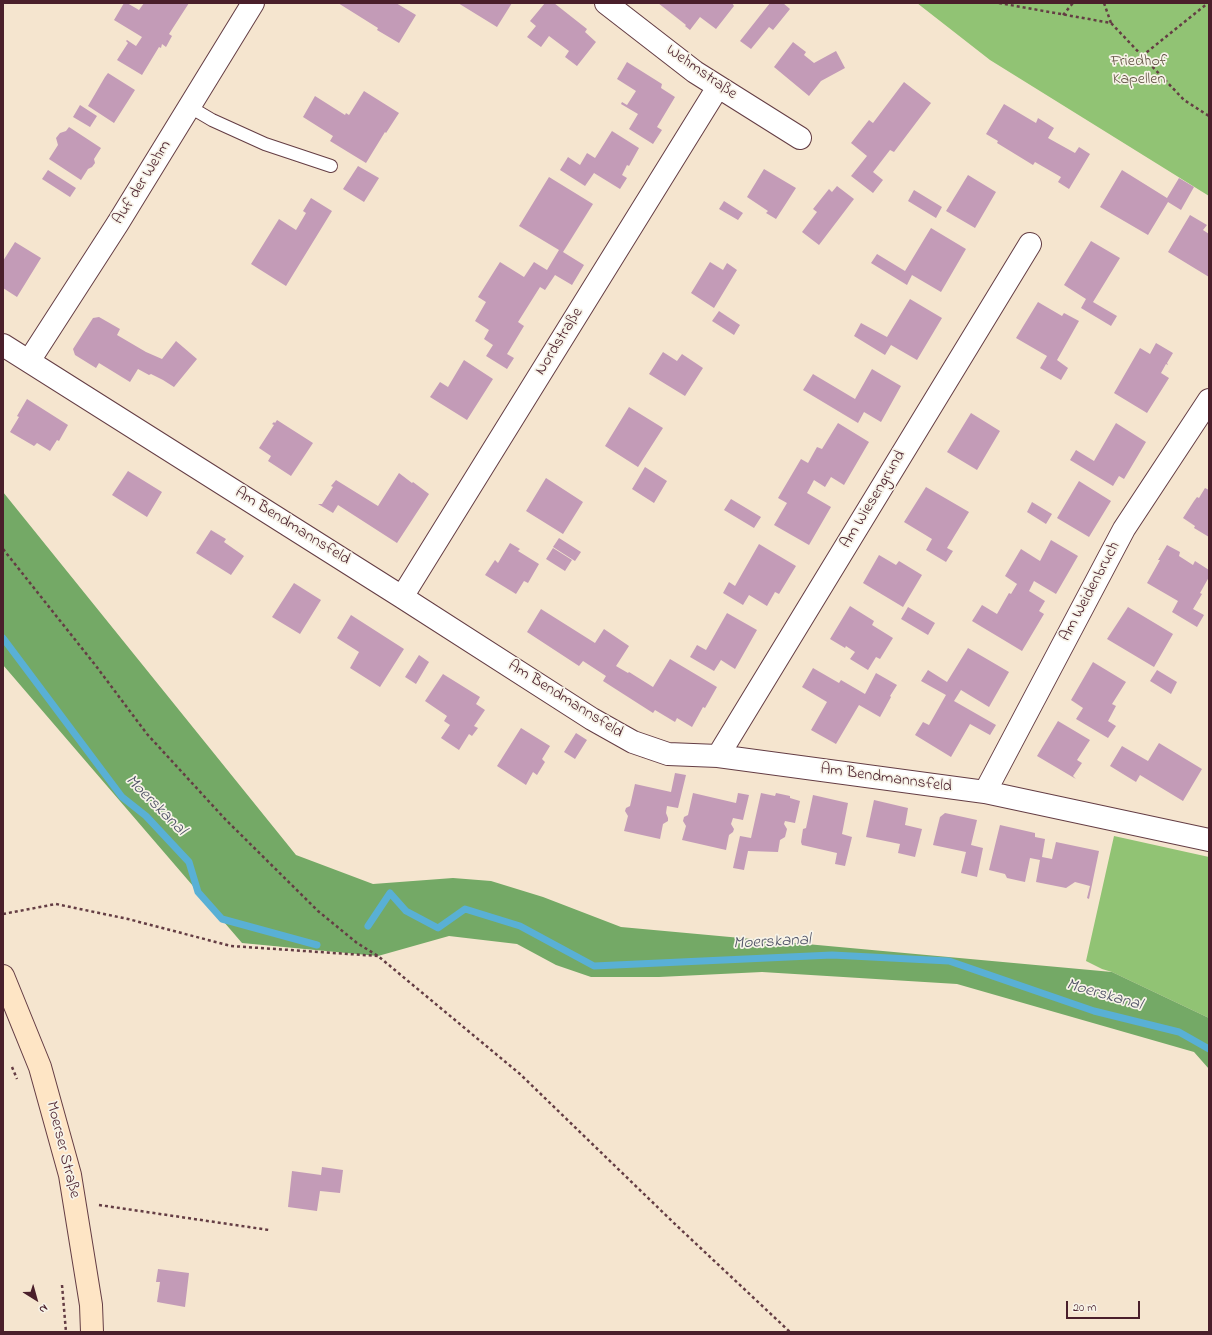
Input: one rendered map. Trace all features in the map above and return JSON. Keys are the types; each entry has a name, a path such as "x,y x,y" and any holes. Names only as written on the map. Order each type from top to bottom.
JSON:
{"street":[{"name":"Auf der Wehm","path":"29,361 118,223 253,3"},
{"name":"Wehmstraße","path":"606,3 695,72 800,138"},
{"name":"Nordstraße","path":"402,597 718,87"},
{"name":"Am Wiesengrund","path":"718,756 1030,244"},
{"name":"Am Bendmannsfeld","path":"3,344 592,719 633,742 668,754 718,756 985,792 1209,840"},
{"name":"Am Weidenbruch","path":"985,792 1124,529 1209,400"},
{"name":"Moerser Straße","path":"3,976 40,1067 70,1175 76,1202 91,1305 92,1332"}],"lane":[{"path":"190,107 212,120 265,144 332,166"}],"path":[{"path":"999,3 1111,23"},
{"path":"1063,14 1072,3"},
{"path":"1104,3 1111,23 1184,100 1209,116"},
{"path":"1142,56 1208,3"},
{"path":"3,549 96,666 147,734 225,819 318,911 357,943 378,956 520,1074 676,1225 790,1332"},
{"path":"3,914 56,904 128,919 231,946 378,956"},
{"path":"10,1062 18,1082"},
{"path":"76,1202 269,1230"},
{"path":"62,1281 66,1332"}],"green space":[{"name":"Friedhof Kapellen","path":"917,3 1209,3 1209,196 990,60"},
{"path":"3,492 296,855 373,884 453,878 491,881 543,897 621,927 1112,972 1209,1018 1209,1069 1194,1052 957,984 762,972 659,977 591,977 556,965 517,944 449,936 378,956 242,943 3,665"},
{"path":"1114,836 1209,857 1209,1018 1086,961"}],"building":[{"path":"124,3 127,3 139,10 144,3 189,3 169,34 172,36 166,47 162,44 161,48 159,47 142,75 117,60 128,43 126,41 127,40 136,46 142,37 114,20"},
{"path":"338,3 396,3 416,15 399,43"},
{"path":"458,3 512,3 497,27"},
{"path":"545,3 554,3 587,29 585,32 596,42 577,66 565,57 569,51 549,36 541,47 527,37 536,26 530,21"},
{"path":"658,3 732,3 734,6 716,29 700,17 690,30 685,26 686,25"},
{"path":"770,3 783,3 790,9 773,30 769,27 751,49 740,41"},
{"path":"793,42 806,52 804,55 814,63 836,51 845,68 821,81 809,96 774,67"},
{"path":"627,62 662,84 661,88 675,97 657,127 662,130 653,144 629,129 638,114 621,104 622,102 627,105 636,91 617,79"},
{"path":"108,73 135,90 114,123 88,106"},
{"path":"904,82 931,103 894,152 890,150 873,172 883,180 873,193 851,176 867,156 851,143 869,120 873,123"},
{"path":"364,91 399,113 386,133 385,132 366,163 330,141 333,136 303,117 315,96 345,115 346,113 349,115"},
{"path":"1004,104 1036,123 1038,118 1054,128 1048,138 1075,153 1079,147 1090,154 1069,189 1058,182 1061,177 1035,162 1033,165 997,143 998,141 986,134"},
{"path":"80,105 97,116 90,127 73,117"},
{"path":"69,127 101,148 94,159 95,163 88,169 81,180 49,159 58,145 56,138 60,133 66,131"},
{"path":"612,131 639,148 622,175 627,178 620,189 594,173 585,186 560,170 568,157 580,165 587,153 595,158"},
{"path":"358,166 379,178 364,202 343,189"},
{"path":"764,169 796,188 776,219 766,213 768,211 747,197"},
{"path":"48,170 76,188 70,197 42,179"},
{"path":"1122,170 1167,198 1179,178 1194,187 1181,210 1168,202 1148,235 1100,207"},
{"path":"968,175 996,192 975,228 946,211"},
{"path":"549,177 593,204 563,252 584,265 572,285 555,275 545,290 540,287 518,322 524,326 507,354 514,358 507,369 486,356 493,345 484,339 489,330 475,321 486,302 478,297 500,262 524,277 534,262 547,270 559,250 519,226"},
{"path":"837,186 854,199 819,245 802,232 817,212 813,209 829,189 832,192"},
{"path":"914,190 942,207 936,218 908,201"},
{"path":"311,198 332,211 286,286 251,264 279,219 296,230 306,213 303,211"},
{"path":"724,201 743,213 738,220 719,209"},
{"path":"1190,215 1207,225 1203,230 1209,234 1209,277 1168,252"},
{"path":"931,228 966,249 941,292 912,275 907,285 871,263 877,254 905,271"},
{"path":"1091,241 1120,258 1093,302 1117,316 1111,326 1081,308 1086,299 1064,285"},
{"path":"15,242 41,258 17,297 3,288 3,261"},
{"path":"710,262 723,270 727,263 737,270 714,308 691,293"},
{"path":"910,299 942,318 917,360 891,345 885,355 854,336 861,323 887,337"},
{"path":"1038,302 1062,316 1064,313 1079,321 1057,360 1068,368 1061,380 1040,368 1047,356 1016,338"},
{"path":"719,311 740,325 734,335 712,321"},
{"path":"99,317 120,329 117,335 146,352 162,359 176,341 197,359 174,387 151,374 149,375 138,369 130,382 99,363 96,368 75,355 73,349 93,318"},
{"path":"1156,343 1173,353 1167,363 1168,365 1166,364 1161,373 1169,378 1147,413 1114,393 1140,348 1150,354"},
{"path":"663,352 677,361 682,354 703,368 685,396 649,374"},
{"path":"464,360 493,379 467,420 430,397 440,382 448,387"},
{"path":"872,369 901,386 881,422 864,412 858,423 803,390 813,374 855,399"},
{"path":"27,399 68,425 59,441 57,440 50,451 37,443 34,446 10,432"},
{"path":"629,407 663,428 638,467 605,446"},
{"path":"971,413 1000,431 977,470 947,452"},
{"path":"277,420 313,443 291,476 268,461 271,456 259,448 274,425 272,424"},
{"path":"838,423 869,442 844,485 831,477 825,487 814,480 807,493 831,507 809,545 774,525 787,503 778,498 801,459 808,463 817,447 822,449"},
{"path":"1116,423 1146,442 1124,479 1119,476 1113,486 1070,460 1076,450 1094,461"},
{"path":"645,467 667,481 654,503 632,489"},
{"path":"128,471 162,492 147,517 112,495"},
{"path":"399,473 429,494 397,543 338,505 333,513 318,504 322,504 333,487 331,486 336,480 378,506"},
{"path":"546,478 583,502 563,534 526,511"},
{"path":"1079,481 1111,501 1089,537 1057,518"},
{"path":"926,487 969,512 947,548 953,551 946,562 926,550 932,539 904,522"},
{"path":"1205,488 1209,490 1209,537 1194,528 1195,526 1183,518"},
{"path":"731,499 761,517 754,528 724,510"},
{"path":"1032,502 1052,514 1046,524 1027,512"},
{"path":"211,530 226,539 224,542 244,556 231,575 196,553"},
{"path":"559,538 581,552 575,561 553,547"},
{"path":"1051,540 1078,556 1056,594 1034,581 1029,591 1045,601 1039,611 1044,614 1022,651 972,621 982,605 997,614 1009,593 1011,594 1017,584 1005,576 1021,549 1040,561"},
{"path":"510,543 520,549 518,551 539,564 528,583 524,581 516,594 485,575 495,560 498,563"},
{"path":"759,544 796,566 779,594 775,592 767,606 749,595 743,605 723,593 729,582 735,586"},
{"path":"1167,545 1180,552 1179,556 1193,565 1195,561 1209,570 1209,577 1200,593 1202,594 1193,609 1204,615 1197,627 1172,612 1178,601 1147,583"},
{"path":"553,548 572,560 565,571 546,559"},
{"path":"879,555 896,565 899,561 922,575 903,607 863,583"},
{"path":"294,583 321,600 300,634 272,617"},
{"path":"850,606 874,621 872,625 893,638 880,659 876,657 868,670 850,659 855,652 830,639"},
{"path":"908,607 935,623 928,635 901,619"},
{"path":"1128,607 1173,634 1154,667 1107,639"},
{"path":"541,609 595,643 604,629 629,646 616,666 653,687 670,659 717,687 705,708 703,707 692,727 677,718 675,722 655,710 653,713 603,681 606,676 583,661 579,666 527,632"},
{"path":"727,613 757,630 735,669 721,660 714,671 690,657 697,645 706,650"},
{"path":"351,615 404,649 380,687 350,668 359,652 337,638"},
{"path":"968,648 1009,672 989,707 961,690 954,701 996,725 990,735 970,724 951,757 915,735 923,722 929,725 946,695 921,681 928,670 947,682"},
{"path":"419,655 429,662 416,684 405,677"},
{"path":"1093,662 1126,682 1112,704 1116,706 1108,721 1116,726 1108,738 1076,719 1083,708 1071,700"},
{"path":"813,668 839,683 841,680 865,694 876,673 897,685 880,717 859,705 836,744 811,730 827,702 802,687"},
{"path":"1157,670 1177,682 1171,694 1150,681"},
{"path":"443,674 480,697 476,704 485,710 474,726 478,728 472,736 469,734 459,750 441,738 450,725 444,721 447,716 425,701"},
{"path":"1058,721 1090,740 1077,760 1082,763 1073,776 1076,779 1037,756"},
{"path":"521,728 550,746 542,759 545,762 537,775 533,772 526,785 497,766"},
{"path":"576,733 587,740 575,759 564,752"},
{"path":"1159,743 1202,769 1183,801 1140,775 1136,782 1110,766 1122,746 1148,761"},
{"path":"675,773 686,775 678,808 667,806 666,813 668,821 663,824 660,839 624,831 628,816 625,811 626,808 630,806 635,784 671,792"},
{"path":"693,793 736,803 738,793 749,795 743,820 733,818 731,824 734,829 729,835 726,850 682,840 686,826 683,821 684,817 688,815"},
{"path":"761,793 775,796 776,793 790,796 790,798 800,801 795,823 785,821 784,824 787,829 785,837 780,840 778,852 748,851 744,870 733,868 740,836 751,838"},
{"path":"813,795 848,803 842,834 852,837 845,866 835,864 837,853 802,845 803,829 806,828"},
{"path":"874,800 908,808 905,825 922,829 915,857 898,853 900,844 866,837"},
{"path":"945,813 977,820 971,845 983,848 977,877 961,873 966,852 933,845 940,817"},
{"path":"1000,825 1035,833 1035,837 1045,839 1042,857 1052,859 1056,842 1099,851 1089,899 1087,898 1090,886 1075,882 1066,888 1036,882 1040,860 1030,858 1025,882 1007,878 1005,874 989,870"},
{"path":"322,1167 343,1170 340,1193 320,1191 317,1211 288,1207 292,1171 321,1175"},
{"path":"158,1269 189,1273 185,1307 157,1302 160,1282 156,1282"}],"waterway":[{"name":"Moerskanal","path":"3,638 122,797 146,816 189,862 198,892 222,919 317,945"},
{"name":"Moerskanal","path":"368,926 390,893 406,911 438,928 465,909 520,926 594,966 832,955 949,961 1094,1011 1179,1032 1209,1049"}]}
